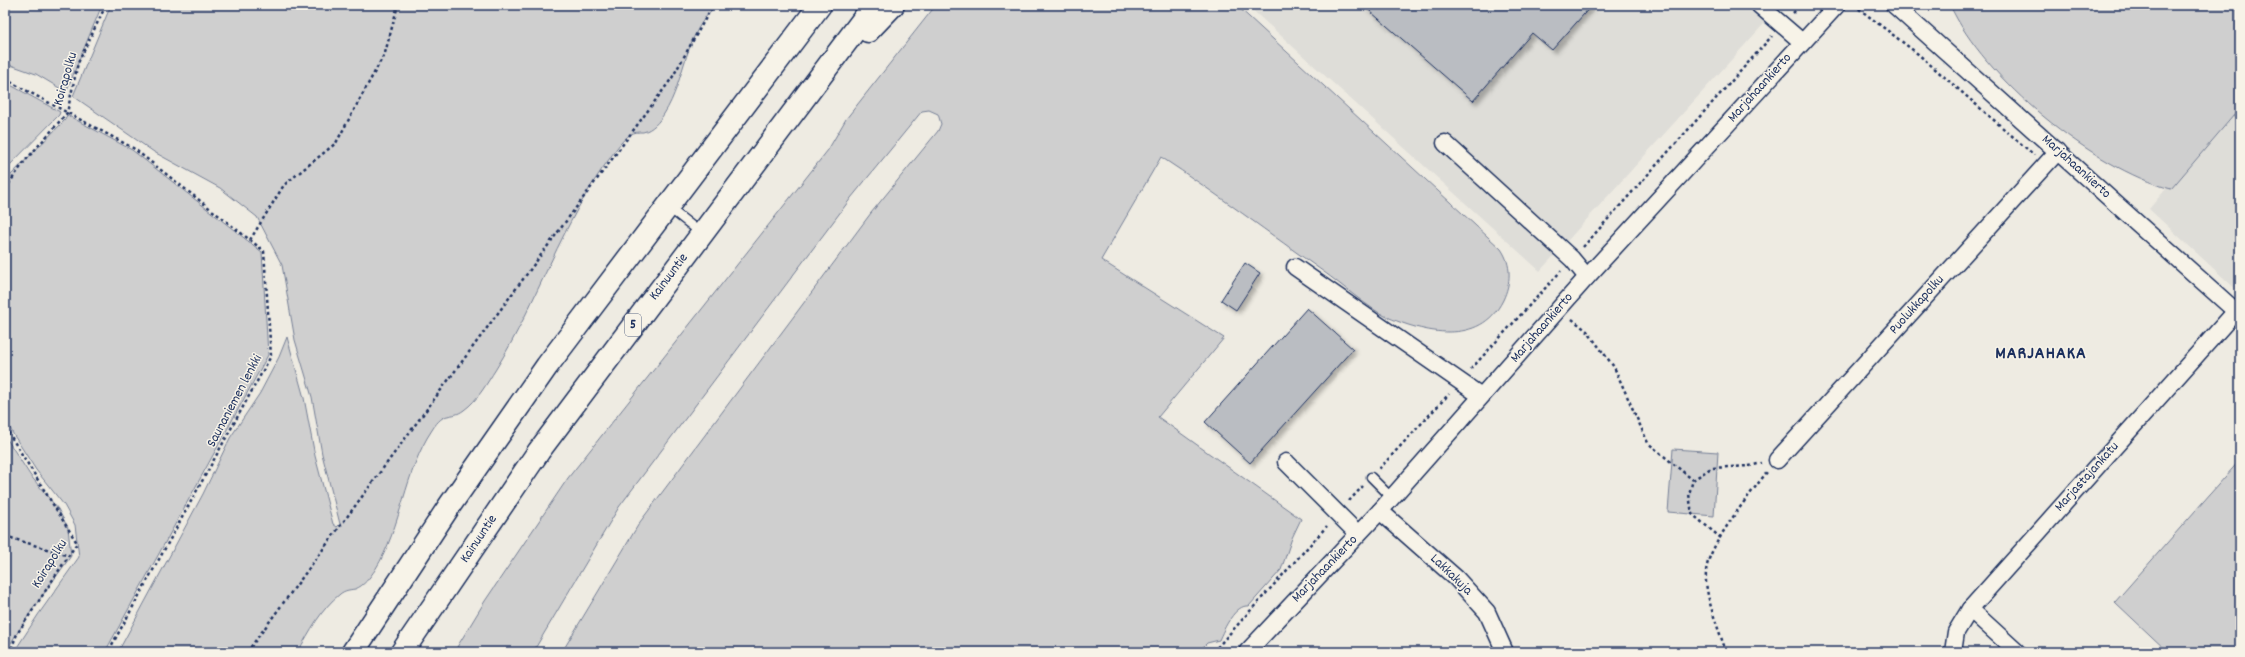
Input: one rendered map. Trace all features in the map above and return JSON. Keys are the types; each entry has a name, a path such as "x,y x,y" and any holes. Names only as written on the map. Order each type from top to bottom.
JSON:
{"highway":[{"path":"769,71 806,5"},
{"path":"353,652 450,505 547,366 820,5"},
{"name":"Kainuuntie","path":"402,652 539,451 874,5"},
{"path":"796,108 893,5"}],"street":[{"path":"1759,5 1802,42"},
{"name":"Marjahaankierto","path":"1247,652 1392,498 1587,277 1837,5"},
{"name":"Marjahaankierto","path":"1894,5 2238,313"},
{"path":"1445,143 1572,259 1587,277"},
{"name":"Puolukkapolku","path":"1777,460 2058,151"},
{"path":"1295,267 1482,396"},
{"name":"Marjastajankatu","path":"1953,652 1956,632 1970,609 2238,313"},
{"path":"1286,462 1358,534"},
{"name":"Lakkakuja","path":"1380,511 1456,578 1487,612 1505,652"},
{"path":"1970,609 2017,652"}],"lane":[{"path":"667,206 702,233"},
{"path":"1371,477 1392,498"}],"path":[{"name":"Koirapolku","path":"5,189 25,161 67,113 78,63 106,5"},
{"path":"250,240 284,185 336,143 385,53 398,5"},
{"path":"246,652 672,78 713,5"},
{"path":"1213,652 1371,477 1572,259 1801,5"},
{"name":"Saunaniemen lenkki","path":"5,79 133,148 264,251 271,356 108,652"},
{"path":"1559,309 1587,331 1614,367 1648,443 1693,480"},
{"name":"Koirapolku","path":"5,427 77,543 16,634 10,652"},
{"path":"1721,538 1692,514 1689,494 1693,480 1711,468 1749,466 1777,460"},
{"path":"1726,652 1710,599 1706,572 1711,553 1745,501 1777,460"},
{"path":"5,536 69,556"}],"shaded area":[{"path":"5,5 102,5 66,92 36,74 5,63"},
{"path":"111,5 718,5 698,28 686,56 671,101 662,117 649,129 643,132 632,133 628,136 617,148 593,183 564,235 511,343 486,385 469,406 459,413 444,417 432,430 415,464 398,518 384,553 375,570 361,586 355,589 347,590 327,606 316,621 298,652 118,652 203,494 230,438 260,393 279,357 287,337 304,398 315,456 333,524 337,527 340,524 322,454 312,397 295,340 282,265 257,217 220,188 154,152 73,96"},
{"path":"936,5 1236,5 1501,249 1505,255 1509,268 1508,287 1503,300 1493,315 1480,325 1466,330 1450,332 1433,331 1400,322 1385,316 1370,307 1324,272 1161,157 1101,260 1224,338 1158,417 1301,519 1292,538 1281,570 1249,606 1244,606 1235,613 1227,624 1219,640 1207,643 1198,652 562,652 640,522 871,213 938,131 941,124 938,114 929,110 922,111 851,198 619,507 533,652 454,652 485,601 568,478 828,150 846,119"},
{"path":"1247,5 1781,5 1540,271"},
{"path":"1950,5 2240,5 2240,108 2171,189 2141,178 2109,162 2076,141 2044,117 2014,90 1988,62 1966,33"},
{"path":"5,82 60,112 59,115 5,170"},
{"path":"2240,101 2240,293 2149,209"},
{"path":"67,115 132,150 262,252 268,355 105,652 14,652 79,557 75,525 64,505 36,470 13,434 5,417 5,181 65,120"},
{"path":"5,436 30,475 58,509 68,528 71,556 32,610 5,652"},
{"path":"1673,449 1718,452 1714,516 1668,512"},
{"path":"2240,460 2240,652 2168,652 2115,602"}],"building":[{"path":"1363,5 1592,5 1552,50 1532,33 1473,101"},
{"path":"1245,263 1260,273 1236,310 1221,300"},
{"path":"1307,308 1353,349 1250,463 1205,422"}],"district":[{"name":"MARJAHAKA","path":"2041,354"}]}
